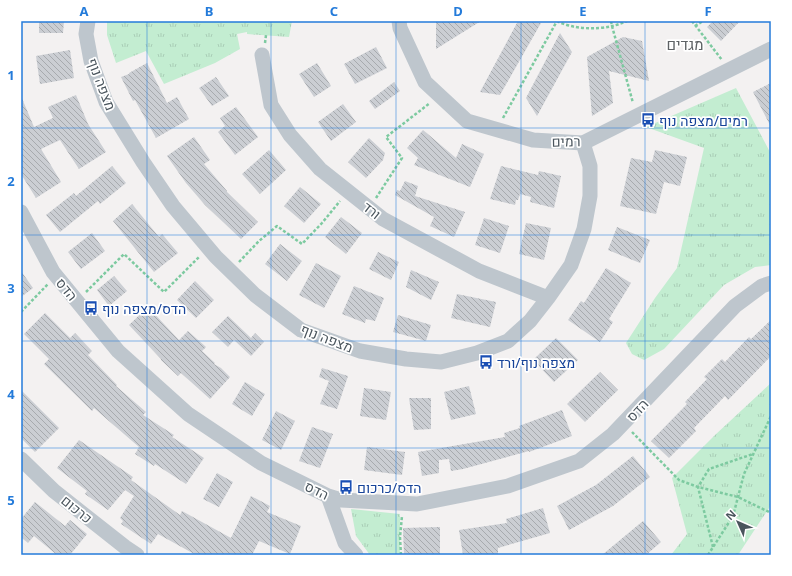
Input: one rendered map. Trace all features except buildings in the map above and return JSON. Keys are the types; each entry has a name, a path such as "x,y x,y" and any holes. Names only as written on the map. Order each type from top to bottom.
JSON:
{"street":[{"name":"מצפה נוף","path":"88,21 86,34 91,61 106,102 143,162 173,206 216,257 255,295 301,330 360,351 406,359 441,362 477,353 508,340 530,321 571,265 584,229 590,196 590,166 583,143"},
{"name":"רמים","path":"399,21 400,28 425,82 467,121 533,140 583,143 771,49"},
{"name":"ורד","path":"262,55 271,105 290,135 320,169 383,219 479,271 548,298"},
{"name":"הדס","path":"21,212 56,275 118,351 188,414 261,463 328,496 341,500 417,504 508,486 579,461 613,434 735,306 762,286 771,283"},
{"name":"כרכום","path":"21,459 54,491 137,555"},
{"path":"328,496 345,542 356,555"}],"path":[{"path":"497,129 557,21 582,29 612,26 627,21"},
{"path":"611,21 637,116"},
{"path":"692,21 730,70"},
{"path":"695,26 703,21"},
{"path":"370,208 402,158 386,137 439,95"},
{"path":"230,271 259,241 277,226 302,244 322,223 347,191"},
{"path":"77,301 124,254 164,292 208,248"},
{"path":"21,312 56,275"},
{"path":"708,555 733,516 744,474 771,416"},
{"path":"624,423 678,480 698,487 738,497 771,513"},
{"path":"713,548 698,487 709,469 753,453"},
{"path":"400,555 403,503"}],"green space":[{"path":"107,21 292,21 289,37 247,34 247,32 237,34 240,49 215,63 164,84 146,51 116,63 107,35"},
{"path":"736,88 771,154 771,265 755,267 724,285 664,349 644,360 632,354 626,343 655,298 677,268 704,148 646,127"},
{"path":"771,383 771,505 738,555 671,555 687,534 672,478 715,435"},
{"path":"351,509 400,514 400,555 370,555 356,536"}],"place":[{"name":"רמים/מצפה נוף","path":"648,120"},
{"name":"הדס/מצפה נוף","path":"91,308"},
{"name":"מצפה נוף/ורד","path":"486,362"},
{"name":"הדס/כרכום","path":"346,487"}],"district":[{"name":"מגדים","path":"685,44"}]}
